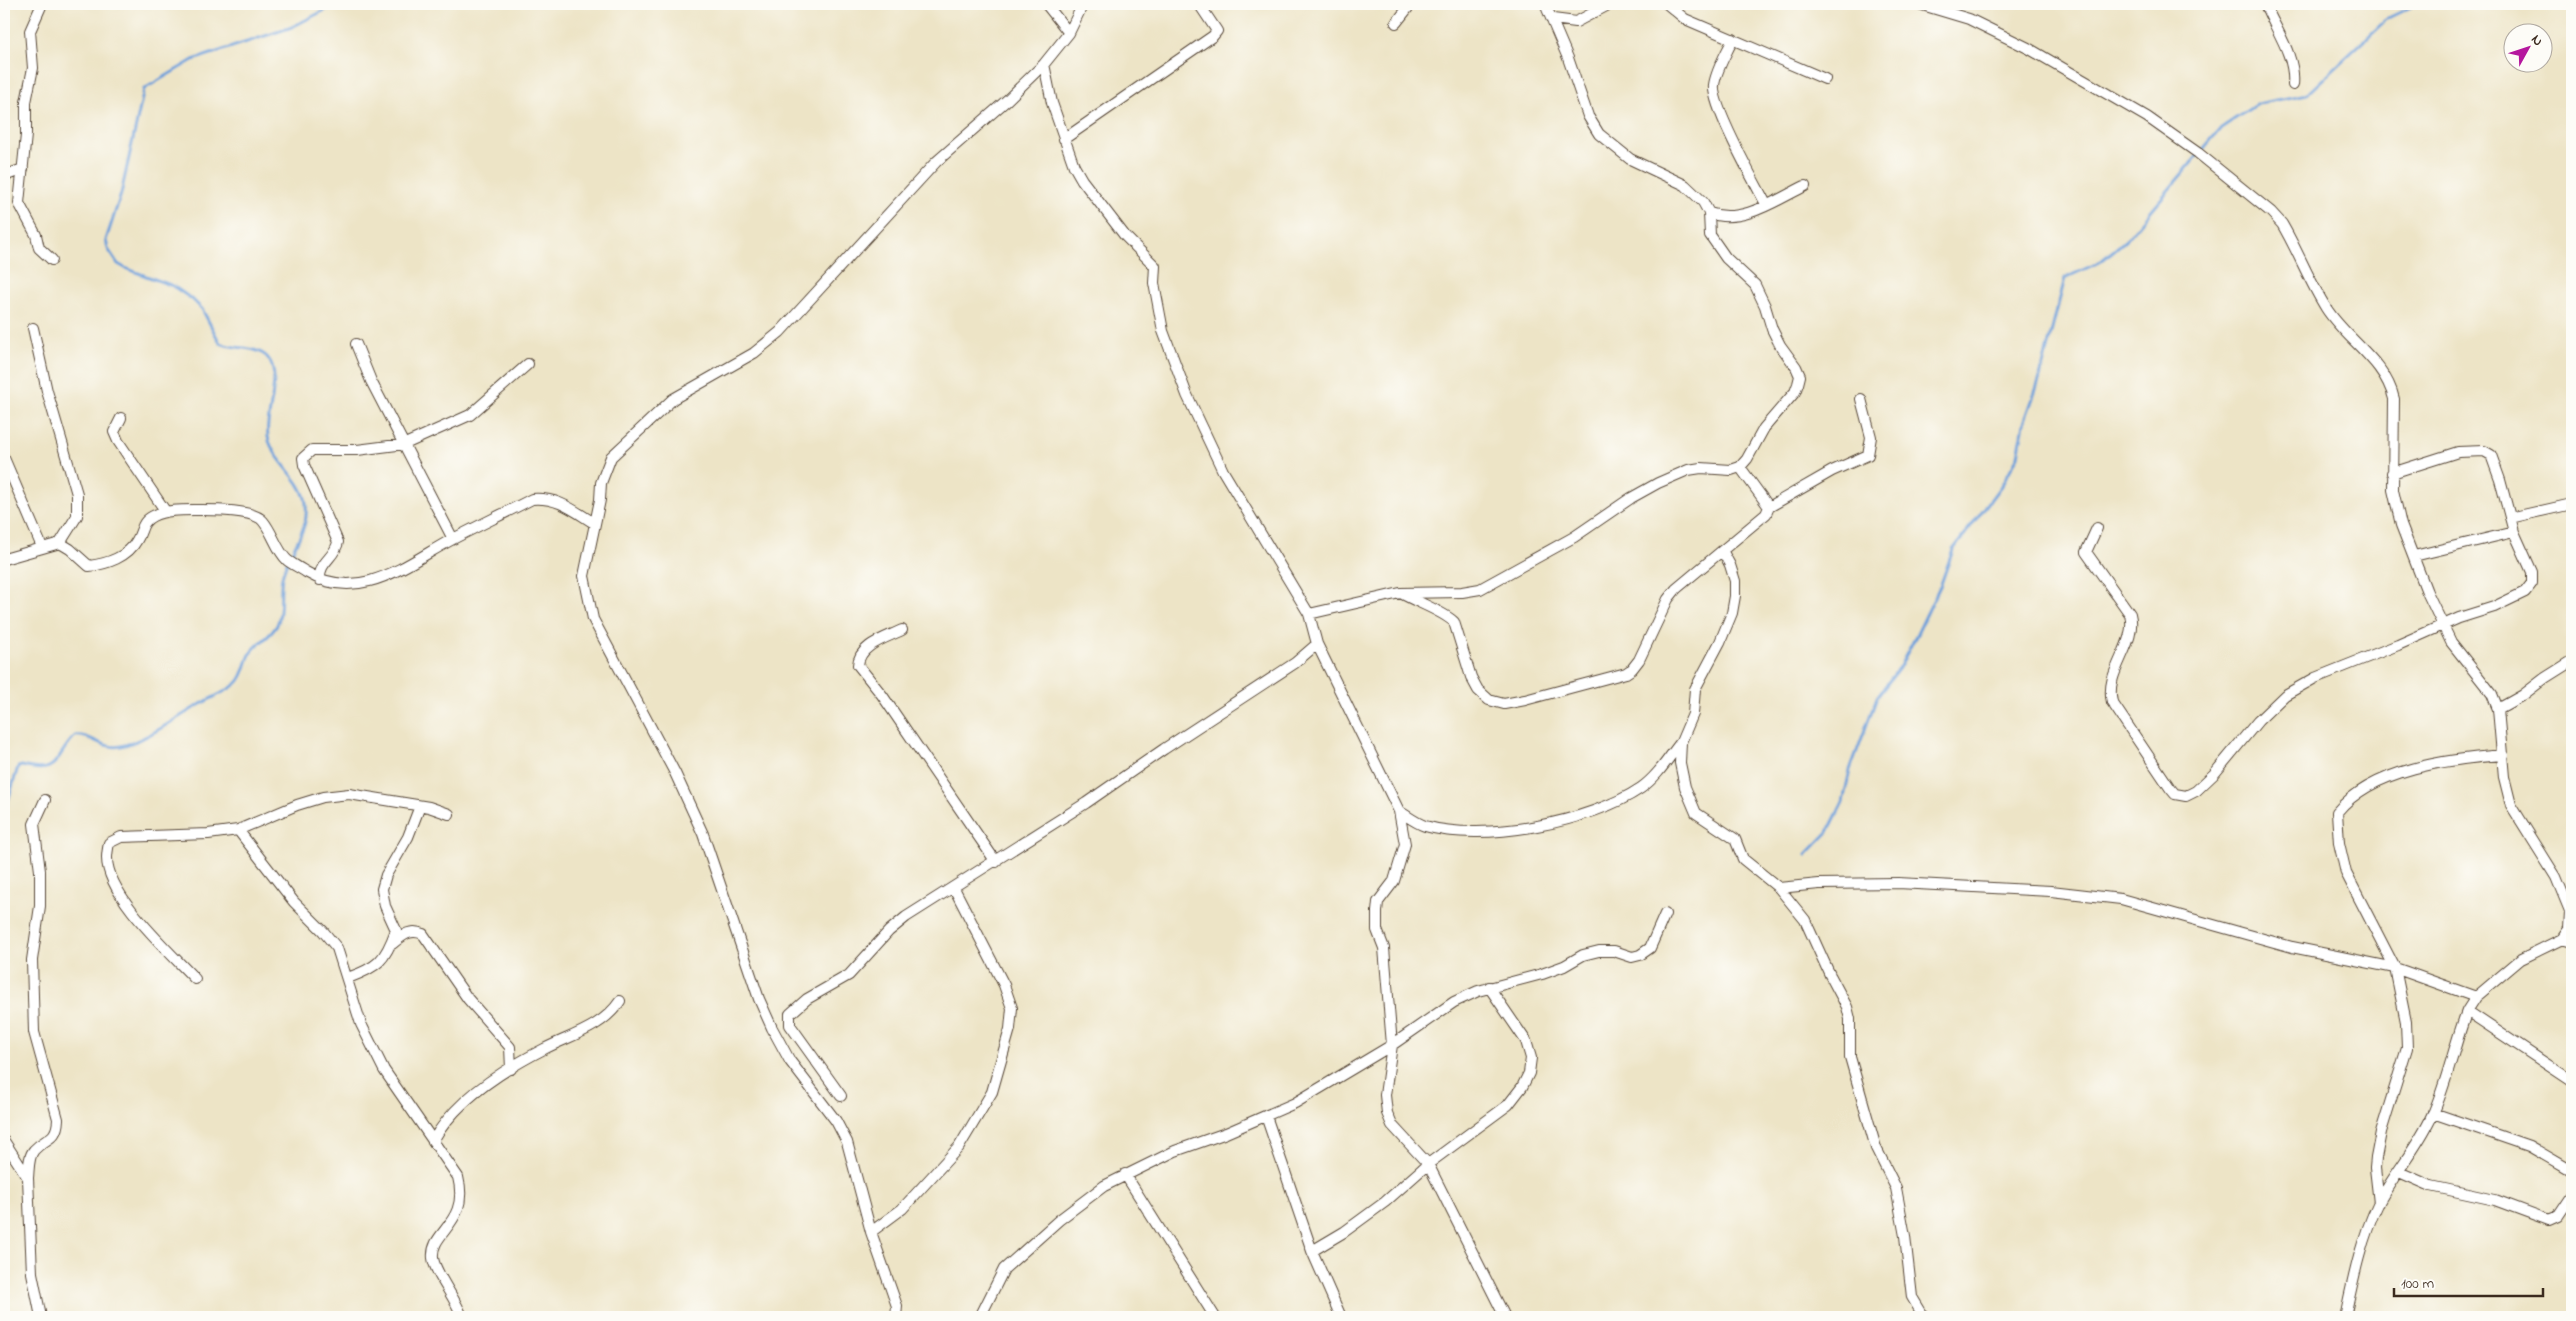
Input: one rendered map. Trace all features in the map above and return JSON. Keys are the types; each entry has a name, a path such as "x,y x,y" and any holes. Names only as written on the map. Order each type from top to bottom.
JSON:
{"street":[{"path":"42,4 30,31 33,68 26,102 23,169 19,203 36,235 39,248 52,260"},
{"path":"1046,4 1069,33"},
{"path":"896,1317 896,1306 892,1291 871,1232 846,1142 836,1121 790,1061 772,1028 759,999 703,834 675,773 594,620 584,576 600,500 601,483 611,456 672,399 754,353 780,332 936,162 1007,100 1044,64 1069,33 1083,4"},
{"path":"1064,139 1213,36 1217,31 1199,4"},
{"path":"1396,23 1411,4"},
{"path":"1309,614 1400,593 1462,592 1480,589 1574,537 1631,498 1658,483 1688,470 1701,468 1730,470 1740,467 1748,459 1764,428 1796,392 1800,376 1796,367 1780,345 1755,285 1726,258 1710,235 1709,214 1703,202 1686,185 1630,159 1599,134 1588,116 1545,4"},
{"path":"1552,20 1576,22 1610,4"},
{"path":"1668,4 1684,19 1825,79"},
{"path":"1920,4 1969,19 2028,48 2147,117 2198,153 2271,212 2290,237 2326,309 2340,328 2382,370 2391,386 2394,433 2392,473 2396,507 2427,592 2451,642 2486,684 2498,709 2504,777 2511,806 2552,870 2570,911 2567,940 2521,959 2476,997 2467,1011 2433,1113 2421,1139 2379,1203 2360,1256 2345,1317"},
{"path":"2265,4 2287,51 2294,75 2292,85"},
{"path":"1733,39 1716,78 1714,95 1737,150 1766,204"},
{"path":"1044,64 1052,103 1074,166 1092,196 1125,236 1155,266 1154,283 1163,331 1187,395 1228,479 1309,614 1317,644 1399,811 1405,844 1394,880 1378,902 1377,912 1377,930 1384,948 1386,988 1393,1031 1385,1095 1387,1113 1392,1125 1428,1164 1504,1317"},
{"path":"4,176 23,169"},
{"path":"1709,214 1732,218 1805,186"},
{"path":"33,328 47,391 77,494 77,516 70,530 60,543"},
{"path":"356,344 371,381 453,539"},
{"path":"320,580 321,566 337,548 338,542 304,465 303,458 312,450 357,450 405,444 470,415 528,364"},
{"path":"1400,593 1449,617 1454,622 1471,678 1478,690 1489,700 1504,704 1534,698 1626,673 1639,660 1668,599 1676,589 1723,552 1766,514 1769,507 1832,471 1868,455 1871,437 1861,399"},
{"path":"120,418 114,432 118,441 166,512"},
{"path":"2097,528 2086,552 2130,614 2131,620 2127,641 2111,683 2112,702 2153,766 2175,794 2186,796 2196,791 2210,778 2234,753 2258,721 2285,695 2316,678 2443,625 2494,607 2525,592 2532,583 2532,572 2514,532 2491,456 2484,451 2458,452 2392,473"},
{"path":"4,458 42,546"},
{"path":"1740,467 1769,507"},
{"path":"4,559 42,546 60,543 70,549 89,566 101,565 124,555 137,540 143,524 153,516 166,512 242,512 262,520 280,552 288,561 320,580 334,585 351,585 374,580 393,573 453,539 532,499 546,498 560,502 594,523"},
{"path":"2510,518 2572,504"},
{"path":"2414,556 2514,532"},
{"path":"1399,811 1420,824 1456,832 1505,831 1556,822 1593,812 1642,787 1653,777 1681,742 1693,714 1695,690 1709,665 1732,613 1735,581 1723,552"},
{"path":"902,630 869,646 858,658 858,665 882,695 996,862"},
{"path":"841,1096 790,1025 790,1014 808,999 849,975 889,931 906,918 996,862 1295,663 1317,644"},
{"path":"2498,709 2523,695 2572,661"},
{"path":"1681,742 1680,763 1685,787 1696,812 1735,839 1743,859 1779,888 1805,920 1815,938 1830,975 1847,1006 1850,1019 1850,1057 1876,1148 1896,1188 1905,1236 1912,1297 1924,1317"},
{"path":"2379,1203 2375,1168 2376,1158 2381,1132 2407,1048 2406,1022 2396,968 2346,873 2339,844 2337,812 2358,791 2383,779 2424,766 2475,757 2503,755"},
{"path":"195,979 126,904 111,876 107,859 109,843 120,837 208,834 238,830 289,808 323,797 349,794 420,806 449,814"},
{"path":"41,1317 32,1273 29,1163 33,1151 54,1136 58,1130 58,1119 34,1032 32,960 40,906 40,871 34,824 45,800"},
{"path":"348,978 372,969 382,961 391,944 396,930 385,906 382,889 386,875 408,837 420,806"},
{"path":"238,830 294,902 323,930 337,948 348,978 347,987 361,1024 384,1070 458,1178 461,1191 458,1212 434,1248 433,1259 458,1305 462,1317"},
{"path":"1779,888 1827,884 1898,883 2088,894 2138,903 2318,954 2347,957 2396,968 2476,997"},
{"path":"871,1232 902,1209 958,1147 992,1092 1010,1029 1012,1008 1004,985 954,888"},
{"path":"980,1317 1004,1269 1059,1220 1104,1186 1175,1151 1295,1103 1392,1045 1454,1002 1489,987 1542,974 1564,966 1583,955 1599,951 1614,951 1632,957 1640,955 1650,948 1666,914"},
{"path":"391,944 408,932 416,931 423,934 468,999 510,1046 511,1069"},
{"path":"1312,1252 1344,1232 1384,1202 1428,1164 1508,1105 1522,1087 1529,1073 1531,1058 1526,1041 1489,987"},
{"path":"433,1141 451,1115 471,1097 544,1049 604,1020 620,1001"},
{"path":"2467,1011 2572,1081"},
{"path":"2433,1113 2529,1146 2572,1171"},
{"path":"1266,1116 1312,1252 1340,1317"},
{"path":"4,1141 28,1178"},
{"path":"2398,1172 2431,1186 2494,1200 2549,1220 2558,1216 2572,1194"},
{"path":"1125,1174 1215,1317"}],"waterway":[{"path":"4,814 18,767 43,769 50,767 75,736 86,737 115,747 131,743 152,734 237,683 243,675 250,654 277,625 283,573 300,537 306,519 306,509 302,490 272,449 269,441 268,420 274,381 273,369 269,359 255,350 220,343 202,309 193,300 173,286 118,264 108,249 106,240 121,194 144,89 193,60 292,27 337,4"},
{"path":"1806,855 1828,832 1843,802 1850,770 1877,697 1899,668 1916,636 1941,584 1953,550 2003,483 2018,456 2024,423 2039,381 2065,278 2100,262 2127,239 2221,128 2257,104 2307,94 2388,18 2417,4"}]}
